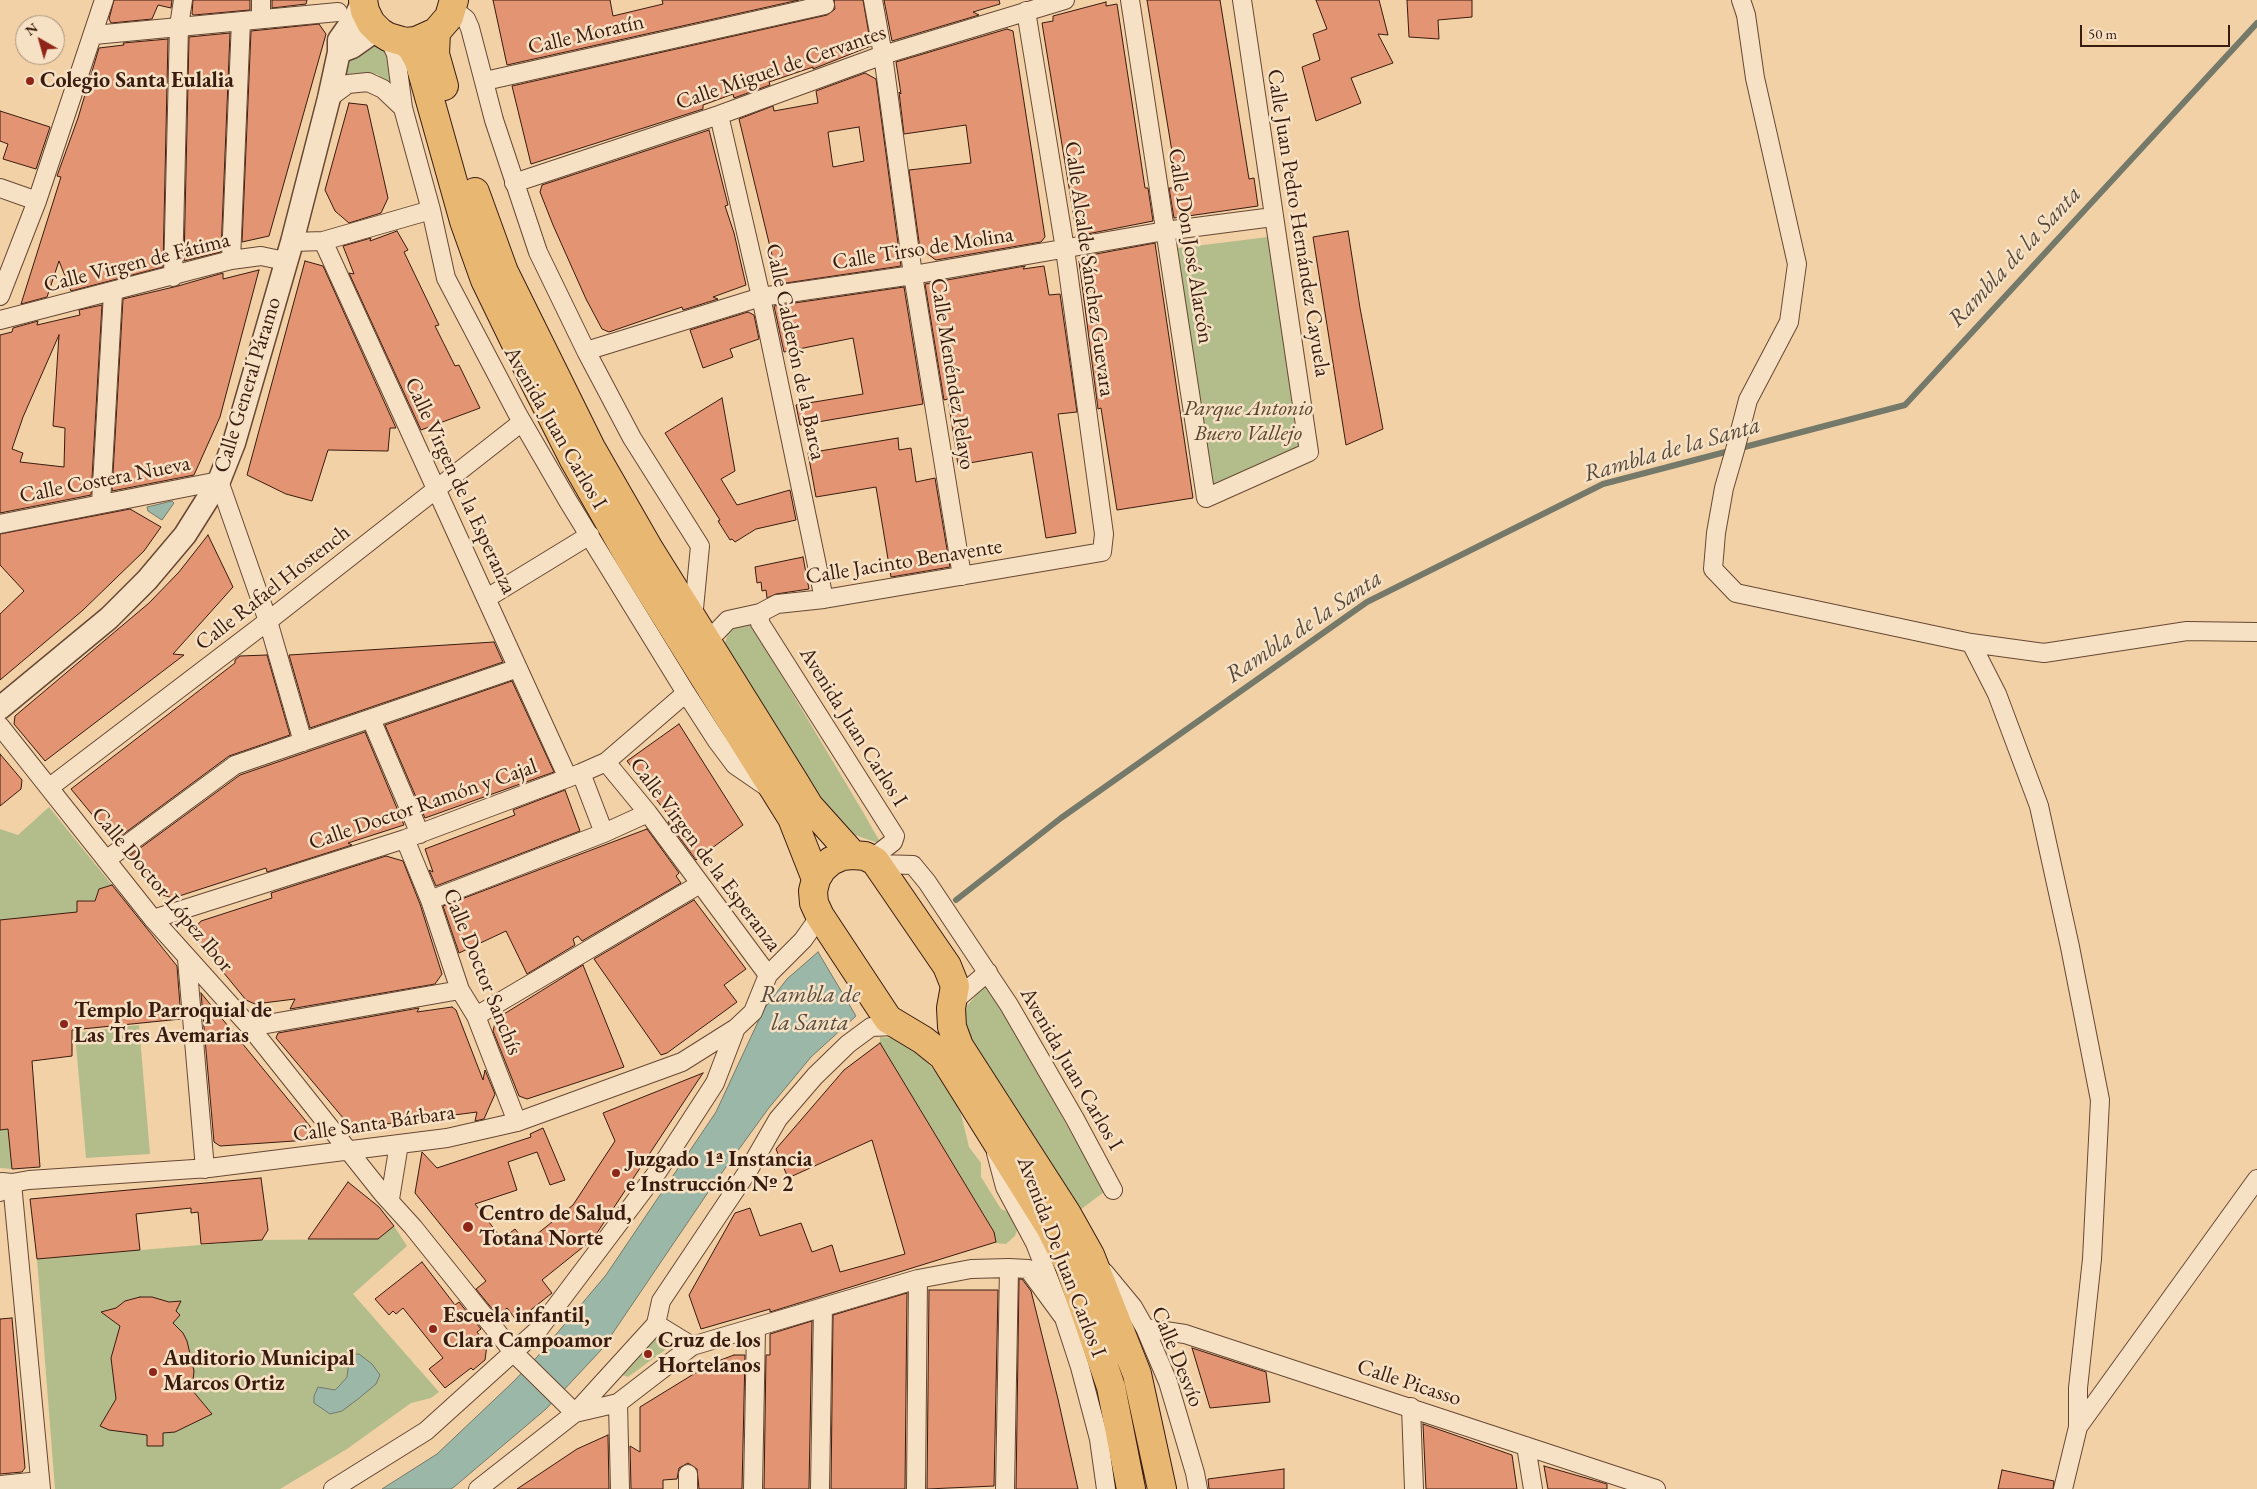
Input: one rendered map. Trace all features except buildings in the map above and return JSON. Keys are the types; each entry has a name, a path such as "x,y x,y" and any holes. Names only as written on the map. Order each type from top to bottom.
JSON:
{"main road":[{"path":"363,0 365,11 371,23 391,37 412,48 419,61 464,221 485,280 573,458 631,560 792,818 816,879"},
{"path":"391,37 416,41 436,32 443,26 455,3"},
{"path":"436,32 435,54 482,215 504,272 591,448 649,549 810,806 868,859 947,966 955,986 952,1005 952,1027 959,1046 1068,1214 1090,1255 1137,1374 1162,1489"},
{"path":"868,859 842,856 831,861 822,869 816,879 813,891 814,903 820,916 881,1011 901,1028 923,1040 942,1056 1050,1227 1068,1265 1112,1387 1131,1489"},
{"path":"901,1028 922,1030 938,1024 946,1017 952,1005"}],"street":[{"path":"0,296 37,201 94,35 104,0"},
{"path":"173,276 180,26 183,0"},
{"path":"261,0 262,19"},
{"name":"Calle General Páramo","path":"339,46 363,0"},
{"name":"Calle Menéndez Pelayo","path":"873,0 883,55 913,275 962,576"},
{"name":"Calle Miguel de Cervantes","path":"514,183 719,115 883,55 1064,0"},
{"name":"Calle Don José Alarcón","path":"1130,0 1206,498"},
{"name":"Calle Juan Pedro Hernández Cayuela","path":"1206,498 1309,452 1242,0"},
{"path":"1741,0 1746,15 1755,78 1797,264 1789,322 1748,400 1741,425 1724,488 1716,533 1713,569 1736,593 1971,643 2044,653 2187,631 2257,632"},
{"path":"455,3 470,28 494,120 538,252 586,351 632,438 700,546 693,620"},
{"name":"Calle Moratín","path":"485,81 784,6 825,5"},
{"path":"94,35 262,19 340,6"},
{"name":"Calle General Páramo","path":"0,708 109,618 148,580 185,535 219,481 236,434 288,252 329,98 339,46 340,6"},
{"name":"Calle Alcalde Sánchez Guevara","path":"1026,11 1066,249 1104,534"},
{"path":"231,260 241,21"},
{"path":"339,46 352,47 369,35 391,37"},
{"name":"Avenida Juan Carlos I","path":"391,37 396,54 403,108 431,210 446,278 522,422 717,742 735,765 777,794"},
{"path":"329,98 348,84 368,82 383,89 403,108"},
{"name":"Calle Calderón de la Barca","path":"719,115 761,296 824,598"},
{"path":"0,188 37,201"},
{"path":"288,252 431,210"},
{"name":"Calle Tirso de Molina","path":"586,351 761,296 913,275 1165,232 1273,217"},
{"name":"Calle Virgen de la Esperanza","path":"323,241 518,668 604,833"},
{"name":"Calle Virgen de Fátima","path":"0,320 231,260 288,252"},
{"path":"101,503 113,292"},
{"name":"Calle Rafael Hostench","path":"50,787 268,621 522,422"},
{"path":"219,481 268,621 303,742"},
{"name":"Calle Costera Nueva","path":"0,524 219,481"},
{"name":"Calle Jacinto Benavente","path":"707,642 728,620 760,613 777,604 962,576 1102,552 1104,534"},
{"path":"487,598 590,535"},
{"name":"Avenida Juan Carlos I","path":"760,613 760,623 895,836 893,842 868,859"},
{"path":"1971,643 1997,694 2039,806 2070,947 2100,1100 2092,1259 2078,1388 2078,1427 2063,1489"},
{"path":"106,860 235,764 518,668"},
{"name":"Calle Doctor Ramón y Cajal","path":"153,918 412,836 574,776 606,762 686,693"},
{"name":"Calle Doctor Sanchís","path":"371,719 412,836 430,900 460,990 476,1016 517,1122"},
{"name":"Calle Doctor López Ibor","path":"0,726 153,918 187,959 250,1028 514,1353 574,1413"},
{"name":"Calle Virgen de la Esperanza","path":"606,762 648,813 768,975"},
{"path":"430,900 604,833 648,813"},
{"name":"Avenida Juan Carlos I","path":"868,859 913,865 984,966 1075,1119 1113,1190"},
{"path":"476,1016 700,884"},
{"path":"333,1489 426,1431 539,1329 658,1170 715,1083 736,1028 753,1012 768,975 803,940 820,916"},
{"path":"187,959 205,1169"},
{"path":"947,966 984,966"},
{"path":"952,1005 984,966"},
{"path":"250,1028 460,990"},
{"path":"478,1489 574,1413 656,1324 661,1301 748,1171 778,1120 815,1076 848,1044 871,1027 901,1028"},
{"name":"Calle Santa Bárbara","path":"4,1185 205,1169 447,1138 517,1122 682,1062 736,1028"},
{"name":"Avenida De Juan Carlos I","path":"990,1130 1005,1187 1035,1243 1064,1318 1080,1367 1099,1439 1106,1489"},
{"path":"390,1199 399,1144"},
{"path":"2078,1427 2257,1179"},
{"path":"0,1485 40,1485 4,1185"},
{"name":"Calle Desvío","path":"1090,1255 1133,1307 1145,1328 1168,1382 1198,1489"},
{"path":"1005,1489 1008,1268"},
{"path":"574,1413 618,1403 692,1346 918,1279 971,1269 1028,1269 1064,1318"},
{"path":"916,1489 918,1279"},
{"path":"820,1489 823,1307"},
{"path":"656,1324 692,1346"},
{"path":"753,1489 756,1328"},
{"name":"Calle Picasso","path":"1145,1328 1185,1334 1656,1489"},
{"path":"618,1403 620,1489"},
{"path":"1411,1407 1414,1489"},
{"path":"1526,1446 1533,1489"}],"green space":[{"path":"367,43 380,45 388,53 392,86 377,74 356,73 345,75 345,66 351,56"},
{"name":"Parque Antonio Buero Vallejo","path":"1268,237 1303,451 1209,492 1171,249"},
{"path":"749,621 880,842 855,835 837,824 820,803 724,647 727,636 733,628"},
{"path":"49,807 112,885 99,889 95,900 77,901 77,912 0,920 0,829 18,835"},
{"path":"987,982 1104,1192 1080,1210 969,1042 964,1016 967,1006"},
{"path":"139,1025 150,1154 86,1158 75,1033"},
{"path":"880,1037 893,1038 920,1054 945,1083 959,1106 969,1147 981,1163 981,1177 1001,1209 1011,1213 1016,1224 1015,1236 1006,1244 994,1243 994,1232 880,1043"},
{"path":"8,1129 12,1169 0,1168 0,1130"},
{"path":"394,1226 407,1246 353,1294 439,1392 431,1398 411,1403 347,1449 280,1489 55,1489 37,1259 258,1240 377,1239"},
{"path":"658,1333 663,1334 669,1347 628,1377 622,1375"}],"water":[{"path":"172,501 174,503 162,520 148,511 147,507"},
{"name":"Rambla de la Santa","path":"818,952 856,1016 811,1057 768,1109 713,1185 602,1349 546,1409 451,1489 382,1489 437,1454 513,1382 537,1357 606,1275 716,1112 764,1009 787,979"},
{"path":"354,1354 359,1354 372,1364 380,1375 376,1384 358,1399 342,1411 330,1414 314,1403 314,1396 318,1387 335,1390 340,1385 347,1377 349,1361"}],"waterway":[{"name":"Rambla de la Santa","path":"956,900 1061,818 1367,602 1603,484 1905,405 2257,23"}],"place":[{"name":"Colegio Santa Eulalia","path":"30,81"},
{"name":"Templo Parroquial de Las Tres Avemarias","path":"64,1024"},
{"name":"Juzgado 1ª Instancia e Instrucción Nº 2","path":"616,1173"},
{"name":"Centro de Salud, Totana Norte","path":"468,1227"},
{"name":"Escuela infantil, Clara Campoamor","path":"433,1329"},
{"name":"Cruz de los Hortelanos","path":"648,1354"},
{"name":"Auditorio Municipal Marcos Ortiz","path":"153,1372"}]}
